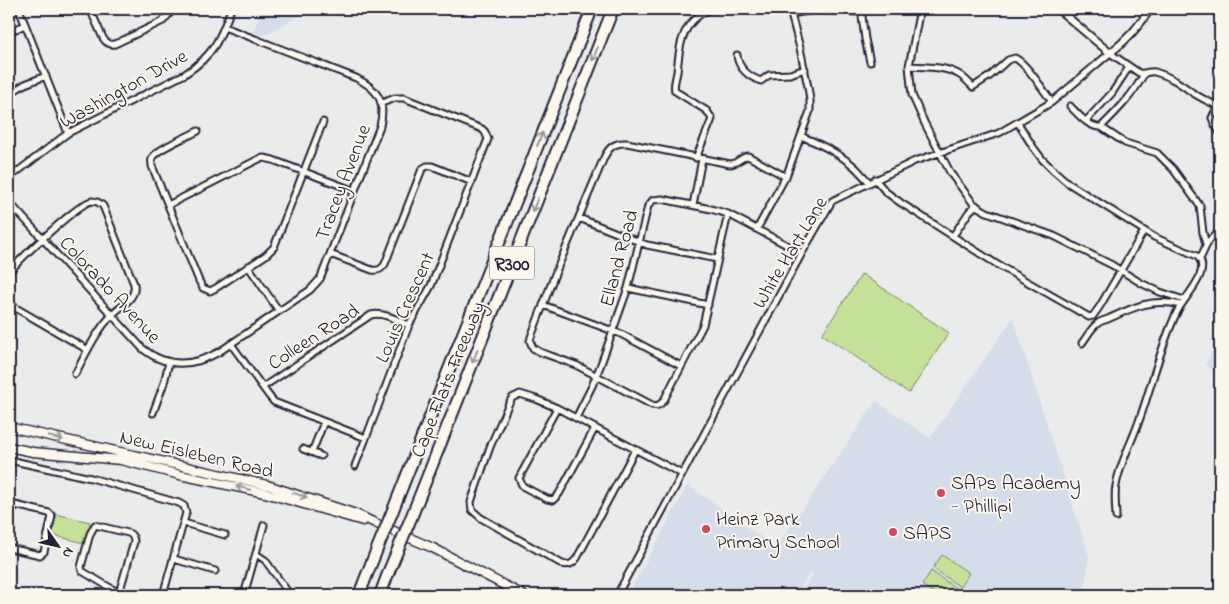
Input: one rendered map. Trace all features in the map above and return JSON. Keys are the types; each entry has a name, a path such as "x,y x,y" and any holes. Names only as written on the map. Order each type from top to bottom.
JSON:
{"highway":[{"name":"Cape Flats Freeway","path":"359,595 592,9"},
{"name":"Cape Flats Freeway","path":"380,595 613,9"}],"main road":[{"name":"New Eisleben Road","path":"9,427 267,485 356,514 433,548 523,595"},
{"name":"New Eisleben Road","path":"9,447 33,452 121,460 265,493 375,523"}],"street":[{"path":"19,9 68,133"},
{"path":"90,9 103,38 108,44 112,45 163,21 171,9"},
{"name":"Washington Drive","path":"9,178 68,133 195,68 213,49 231,9"},
{"path":"693,205 699,158 712,119 708,111 675,91 674,86 683,36 690,24 698,16 711,9"},
{"path":"757,229 785,179 809,115 810,106 805,69 791,14 786,9"},
{"path":"920,9 909,66 912,95 940,153 960,186 976,205 986,212 1054,236 1182,302"},
{"path":"1058,9 1110,53 1139,73 1152,72 1168,77 1199,97 1219,103 1212,118 1220,133"},
{"path":"1110,53 1132,35 1150,9"},
{"path":"791,14 813,10 861,10 870,62"},
{"path":"9,32 25,25"},
{"name":"Tracey Avenue","path":"207,359 310,290 316,284 323,272 380,126 382,111 382,103 376,92 356,78 224,27"},
{"name":"White Hart Lane","path":"616,595 832,201 915,161 999,133 1018,123 1052,102 1110,53"},
{"path":"737,55 742,68 761,81 769,75 790,74 805,69"},
{"path":"909,66 952,71 960,75 973,87 990,76 1008,60 1015,58 1027,69 1052,102"},
{"path":"1086,121 1112,93 1129,67"},
{"path":"1070,106 1086,121 1096,127 1101,126 1128,99 1144,74"},
{"path":"9,94 25,84 46,76"},
{"name":"Louis Crescent","path":"355,466 409,325 431,286 488,143 488,135 476,127 404,98 395,98 382,103"},
{"path":"198,131 155,154 152,166 198,281 206,290 212,290 266,255 274,247 323,122"},
{"path":"1018,123 1038,153 1063,178 1144,231 1193,254 1200,259 1202,265 1200,275 1174,318 1139,422 1117,479 1115,490 1116,517"},
{"path":"1101,126 1125,143 1158,153 1173,169 1200,206 1206,244"},
{"path":"801,136 822,145 845,159 869,182"},
{"path":"728,214 703,325 664,400 659,405 655,406 576,365 533,348 530,341 543,304 606,153 613,146 621,142 730,164 734,164 748,156 785,179"},
{"path":"168,205 227,174 264,158 355,191"},
{"path":"330,254 372,270 380,269 385,264 422,169 432,166 472,182"},
{"path":"876,179 891,196 998,265 1090,317 1096,324"},
{"name":"Elland Road","path":"576,418 596,376 628,288 648,206 653,200 662,198 728,214 802,253"},
{"path":"9,272 18,261 56,227 88,202 96,201 103,206 135,289 130,298 112,315 100,330 75,374"},
{"name":"Colorado Avenue","path":"9,202 142,348 157,358 169,362 190,363 207,359"},
{"path":"953,236 976,205"},
{"path":"579,218 639,243 717,259"},
{"path":"1090,317 1095,314 1144,231"},
{"path":"1200,259 1206,244 1220,232"},
{"path":"248,266 279,311"},
{"path":"628,288 708,305"},
{"path":"1082,343 1096,324 1120,312 1142,304 1182,302"},
{"path":"9,304 88,350"},
{"path":"543,304 613,330 681,366"},
{"name":"Colleen Road","path":"263,387 371,315 378,313 386,315 409,325"},
{"path":"231,344 274,402 366,438"},
{"path":"153,413 164,383 169,362"},
{"path":"635,450 577,558 570,565 562,564 481,518 472,510 474,494 490,447 509,403 516,395 524,394 556,408 682,474"},
{"path":"556,408 519,478 522,485 547,499 553,500 559,494 595,428"},
{"path":"312,452 324,422"},
{"path":"303,449 321,456"},
{"path":"9,460 91,478 182,504 186,510 184,523 164,595"},
{"path":"9,518 11,508 15,505 49,513 52,516 42,554 9,548"},
{"path":"184,523 226,535"},
{"path":"95,525 128,533 134,538 118,594 82,571 81,567 90,534 95,525"},
{"path":"244,595 264,525"},
{"path":"256,554 264,560 290,595"},
{"path":"174,559 215,571"},
{"path":"9,594 13,595"}],"shaded area":[{"path":"262,9 302,9 300,16 262,36 253,32"},
{"name":"SAPs Academy - Phillipi","path":"1013,318 1089,556 1084,595 799,595 813,575 810,573 795,595 628,595 688,485 796,562 777,547 876,401 930,438"},
{"path":"1220,337 1220,374 1205,365"}],"green space":[{"path":"862,274 949,333 909,393 822,334"},
{"path":"56,514 90,522 84,543 52,535"},
{"path":"942,555 969,573 960,587 933,568"},
{"path":"931,571 958,590 954,595 937,595 922,585"}],"place":[{"name":"SAPs Academy - Phillipi","path":"941,493"},
{"name":"Heinz Park Primary School","path":"706,529"},
{"name":"SAPS","path":"893,532"}]}
